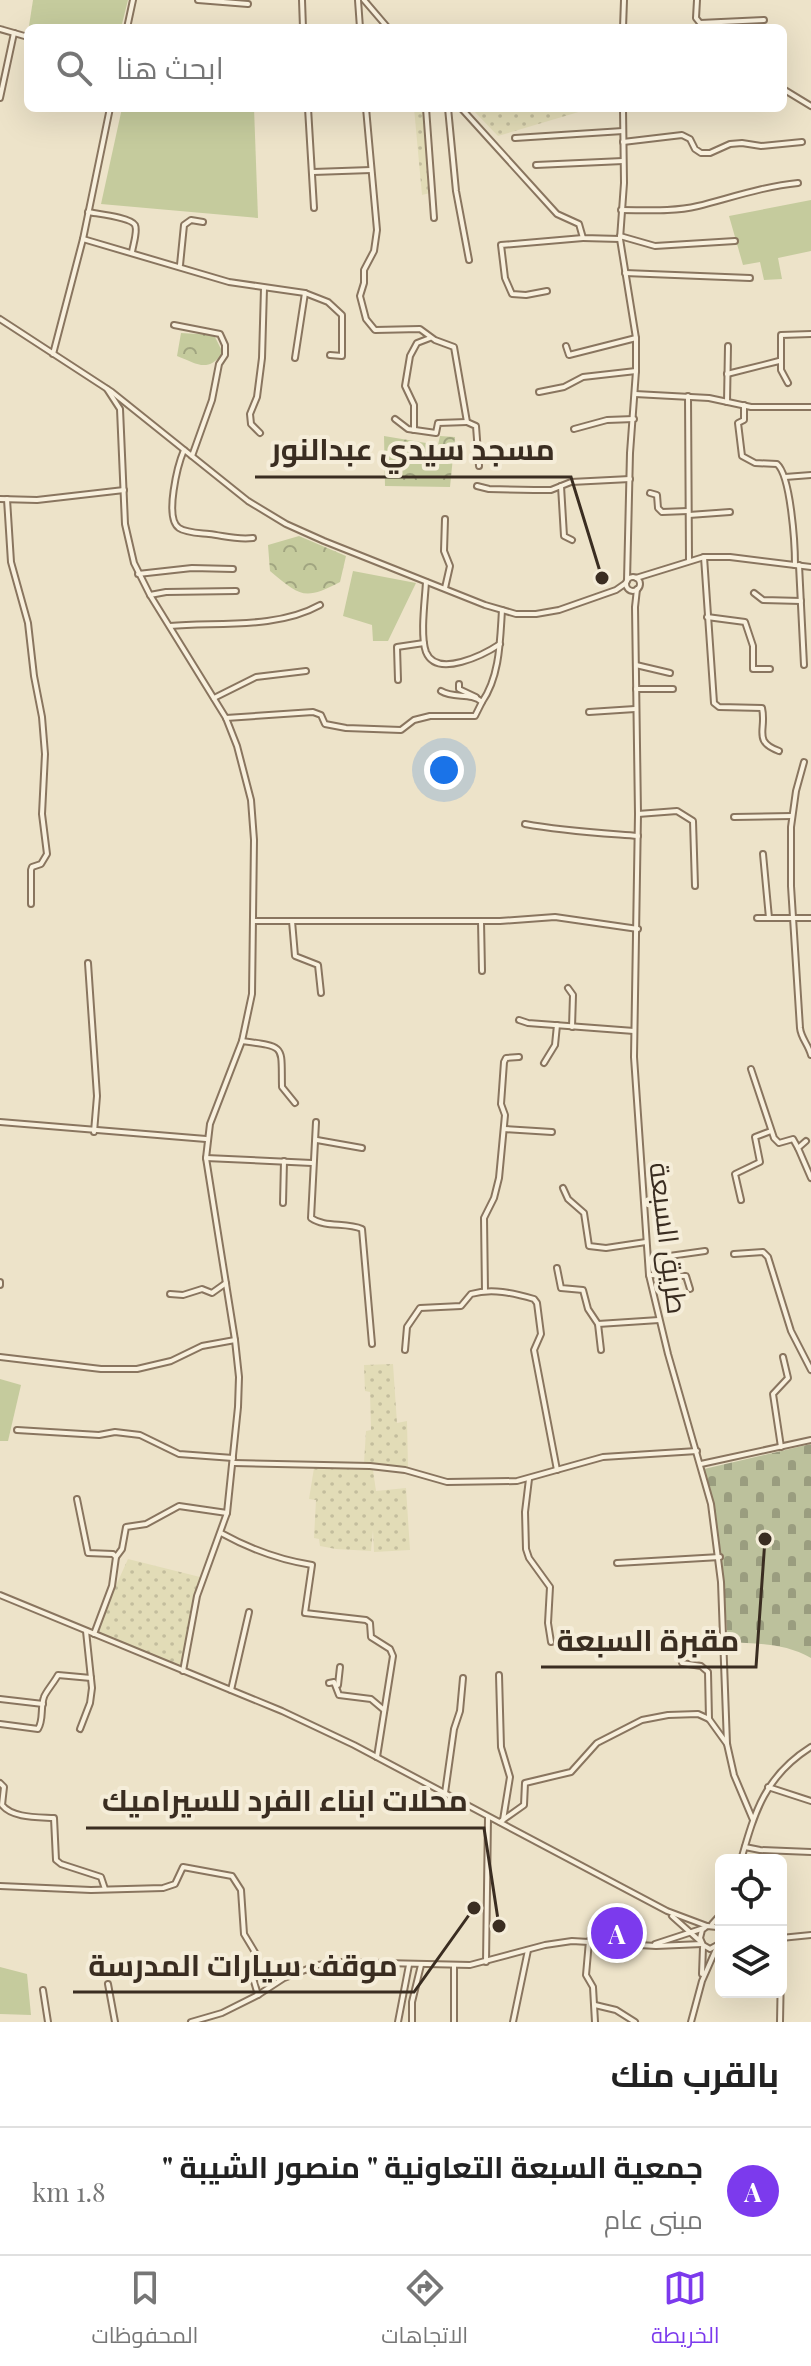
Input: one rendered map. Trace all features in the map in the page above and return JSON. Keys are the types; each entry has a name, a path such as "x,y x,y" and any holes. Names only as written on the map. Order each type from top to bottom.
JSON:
{"street":[{"path":"128,24 133,0"},
{"path":"198,0 248,4"},
{"path":"302,0 303,24"},
{"path":"360,24 361,0"},
{"path":"361,0 384,24"},
{"path":"623,24 624,0"},
{"path":"697,0 696,18 700,23 764,20"},
{"path":"0,29 24,36"},
{"path":"0,98 14,33"},
{"path":"787,91 811,106"},
{"path":"53,354 83,239 109,112"},
{"path":"308,112 314,208"},
{"path":"366,112 377,230 374,251 364,270 360,294 366,319 375,330 420,329 456,349 467,422"},
{"path":"426,112 434,218"},
{"path":"448,112 456,191 469,260"},
{"path":"465,112 557,214 579,224 583,238"},
{"path":"623,112 620,238 636,338 626,582 635,607"},
{"path":"515,138 623,131"},
{"path":"623,142 682,135 690,139 701,153 710,153 730,144 761,146 802,142"},
{"path":"536,165 623,161"},
{"path":"312,172 371,170"},
{"path":"621,210 698,206 798,183"},
{"path":"88,212 134,223 132,252"},
{"path":"180,266 183,226 188,221 203,222"},
{"path":"547,291 512,294 505,278 501,245 583,238 620,238 655,246 735,241"},
{"path":"83,239 229,282 305,293 328,302 342,315 342,356 330,355"},
{"path":"625,273 750,278"},
{"path":"260,433 251,424 250,414 257,397 262,358 264,288"},
{"path":"295,358 305,293"},
{"path":"0,319 107,389 248,501 286,524 502,610 516,614 559,610 616,590 636,578 704,557 737,557 811,567"},
{"path":"174,325 213,331 220,334 225,345 212,400 192,456"},
{"path":"788,383 781,370 781,335 811,334"},
{"path":"414,430 414,405 405,386 410,356 413,347 421,340 433,338"},
{"path":"566,346 569,355 636,338"},
{"path":"727,402 728,346"},
{"path":"727,374 780,360"},
{"path":"539,392 564,387 583,377 636,371"},
{"path":"107,389 120,409 126,533 138,574 226,718 251,800 254,840 252,994 242,1041 206,1139 206,1158 239,1377 233,1460 227,1513 197,1596 183,1671"},
{"path":"635,394 688,396 790,409 811,407"},
{"path":"688,396 689,560"},
{"path":"744,405 744,420 738,423 742,456 755,463 777,464 785,477 801,601 804,665"},
{"path":"395,419 407,429 436,433 438,423 467,422 476,426 479,466"},
{"path":"574,429 607,420 634,419"},
{"path":"184,450 173,498 171,514 174,524 183,530 234,539 253,538"},
{"path":"785,477 811,475"},
{"path":"477,486 518,491 551,490 571,482 630,479"},
{"path":"561,486 564,536 572,540"},
{"path":"0,499 37,500 124,490"},
{"path":"650,493 657,495 658,508 662,512 730,512"},
{"path":"7,499 11,562 28,623 45,754 42,814 47,854 41,864 31,870 31,904"},
{"path":"445,519 444,551 450,566 445,588"},
{"path":"704,557 715,704 719,707 762,708 762,740 779,751"},
{"path":"629,564 639,582 635,607"},
{"path":"138,574 192,568 233,569"},
{"path":"616,590 638,588 652,575"},
{"path":"426,580 424,643 432,660 463,662 500,644"},
{"path":"150,595 236,591"},
{"path":"754,593 763,600 801,601"},
{"path":"170,626 265,620 320,605"},
{"name":"طريق السبعة","path":"635,607 638,929 634,1031 647,1260 659,1320 701,1464 720,1557 727,1744 734,1775 753,1820"},
{"path":"226,718 313,712 321,715 325,724 401,730 414,720 430,716 475,716 494,677 502,610"},
{"path":"707,617 745,622 753,646 753,669 770,669"},
{"path":"398,680 397,647 424,643"},
{"path":"636,665 670,673"},
{"path":"214,698 256,677 306,671"},
{"path":"459,684 459,689 473,693 482,702"},
{"path":"636,689 673,689"},
{"path":"441,691 448,695 476,697"},
{"path":"589,712 635,709"},
{"path":"804,762 792,816 791,880 800,1028 811,1055"},
{"path":"638,814 677,811 693,821 695,886"},
{"path":"734,817 792,816"},
{"path":"525,824 638,836"},
{"path":"763,854 769,918"},
{"path":"253,921 481,921 555,917 638,929"},
{"path":"757,918 811,918"},
{"path":"292,921 295,956 318,965 321,993"},
{"path":"481,921 482,971"},
{"path":"88,963 97,1096 94,1132"},
{"path":"568,988 573,1000 572,1027"},
{"path":"519,1020 634,1031"},
{"path":"544,1063 555,1045 557,1025"},
{"path":"242,1041 274,1045 281,1051 282,1087 295,1103"},
{"path":"485,1291 484,1218 498,1184 505,1112 501,1104 504,1060 519,1057"},
{"path":"751,1069 776,1142 793,1139 811,1178"},
{"path":"0,1122 206,1139"},
{"path":"316,1122 311,1218 319,1223 362,1229 372,1344"},
{"path":"504,1129 552,1132"},
{"path":"741,1200 735,1174 760,1162 755,1137 771,1131"},
{"path":"317,1140 362,1148"},
{"path":"798,1148 806,1141"},
{"path":"206,1158 312,1163"},
{"path":"283,1203 284,1161"},
{"path":"563,1188 568,1199 584,1213 589,1246 606,1248 646,1242"},
{"path":"647,1260 705,1251"},
{"path":"734,1254 763,1252 768,1257 791,1331 811,1370"},
{"path":"557,1268 561,1288 583,1290 588,1309 598,1324 601,1350"},
{"path":"649,1275 686,1276 690,1289"},
{"path":"170,1294 183,1295 202,1289 212,1293 226,1283"},
{"path":"405,1350 407,1327 420,1308 461,1306 471,1294 485,1291 534,1299 541,1334 534,1350 557,1470"},
{"path":"598,1324 659,1320"},
{"path":"0,1357 101,1369 137,1369 157,1366 202,1346 235,1340"},
{"path":"781,1447 773,1403 775,1389 788,1378 783,1357"},
{"path":"17,1430 140,1435 179,1454 233,1460 380,1467 447,1482 529,1479 603,1457 697,1451"},
{"path":"701,1464 811,1440"},
{"path":"529,1479 525,1512 526,1549 550,1587 548,1623 551,1642"},
{"path":"77,1499 88,1553 113,1554 116,1557"},
{"path":"94,1634 112,1586 116,1557 122,1549 126,1527 146,1524 179,1506 227,1513"},
{"path":"221,1533 281,1560 312,1565 304,1609 307,1615 352,1617 370,1623 371,1637 387,1646 392,1653 377,1757"},
{"path":"617,1563 720,1557"},
{"path":"0,1595 282,1711 501,1821 667,1911 715,1929"},
{"path":"231,1690 249,1612"},
{"path":"80,1729 90,1703 86,1631"},
{"path":"666,1641 678,1645 682,1663 701,1666 708,1672 709,1719"},
{"path":"340,1667 339,1695 371,1699 385,1710"},
{"path":"0,1724 38,1729 42,1723 45,1693 58,1675 91,1678"},
{"path":"499,1675 501,1747 510,1777 501,1821"},
{"path":"445,1793 463,1678"},
{"path":"329,1683 334,1682 338,1687"},
{"path":"0,1699 43,1704"},
{"path":"501,1821 524,1805 525,1783 571,1772 591,1748 642,1720 698,1714 709,1719 727,1744"},
{"path":"743,1854 753,1820 768,1787 790,1761 811,1747"},
{"path":"0,1783 4,1787 2,1805 5,1810 55,1819 56,1860 101,1877 105,1889"},
{"path":"768,1787 811,1801"},
{"path":"486,1962 489,1816"},
{"path":"745,1847 811,1852"},
{"path":"0,1886 45,1889 172,1886 183,1867 232,1876 241,1890 244,1934 256,1954 253,1978 258,1995"},
{"path":"667,1911 702,1944 710,1949 715,1947"},
{"path":"702,1981 700,1934 715,1920"},
{"path":"650,1946 708,1926"},
{"path":"787,1937 811,1935"},
{"path":"589,1941 586,1975 593,1985 595,2022"},
{"path":"193,2022 222,2013 284,1978 318,1965 340,1962 454,1966 486,1962 561,1942 650,1946 702,1944"},
{"path":"513,2022 528,1950"},
{"path":"691,2022 702,1981 715,1953"},
{"path":"398,2022 409,1965"},
{"path":"412,2022 412,2002 421,1965"},
{"path":"454,1966 454,2022"},
{"path":"108,1984 115,2022"},
{"path":"43,1990 48,2022"},
{"path":"780,1998 780,2022"},
{"path":"595,2005 616,2010 635,2022"}],"shaded area":[{"path":"414,112 424,112 430,193 422,195"},
{"path":"475,112 579,112 498,136"},
{"path":"393,1364 397,1423 407,1421 408,1469 364,1463 366,1431 371,1430 370,1392 365,1391 364,1365"},
{"path":"314,1468 373,1470 376,1491 406,1488 410,1550 374,1552 373,1530 371,1551 320,1546 319,1539 314,1538 316,1500 309,1499"},
{"path":"128,1559 204,1578 192,1617 183,1671 94,1634"}],"green space":[{"path":"33,0 128,0 122,24 29,24"},
{"path":"121,112 254,112 258,218 101,204"},
{"path":"811,200 811,251 778,258 782,279 764,280 760,262 743,265 729,216"},
{"path":"181,333 214,335 223,353 207,365 177,356"},
{"path":"384,436 438,445 440,436 455,437 450,487 385,486"},
{"path":"299,536 346,556 340,582 318,592 303,593 270,571 268,545"},
{"path":"353,571 416,583 388,641 373,641 372,625 343,616"},
{"path":"0,1379 21,1385 8,1441 0,1441"},
{"path":"811,1444 811,1658 781,1647 728,1642 721,1554 704,1469"},
{"path":"0,1967 27,1974 31,2015 0,2014"}],"place":[{"name":"مسجد سيدي عبدالنور","path":"602,578"},
{"name":"مقبرة السبعة","path":"765,1539"},
{"name":"موقف سيارات المدرسة","path":"474,1908"},
{"name":"محلات ابناء الفرد للسيراميك","path":"499,1926"},
{"name":"جمعية السبعة التعاونية \" منصور الشيبة \"","path":"617,1933"}]}
